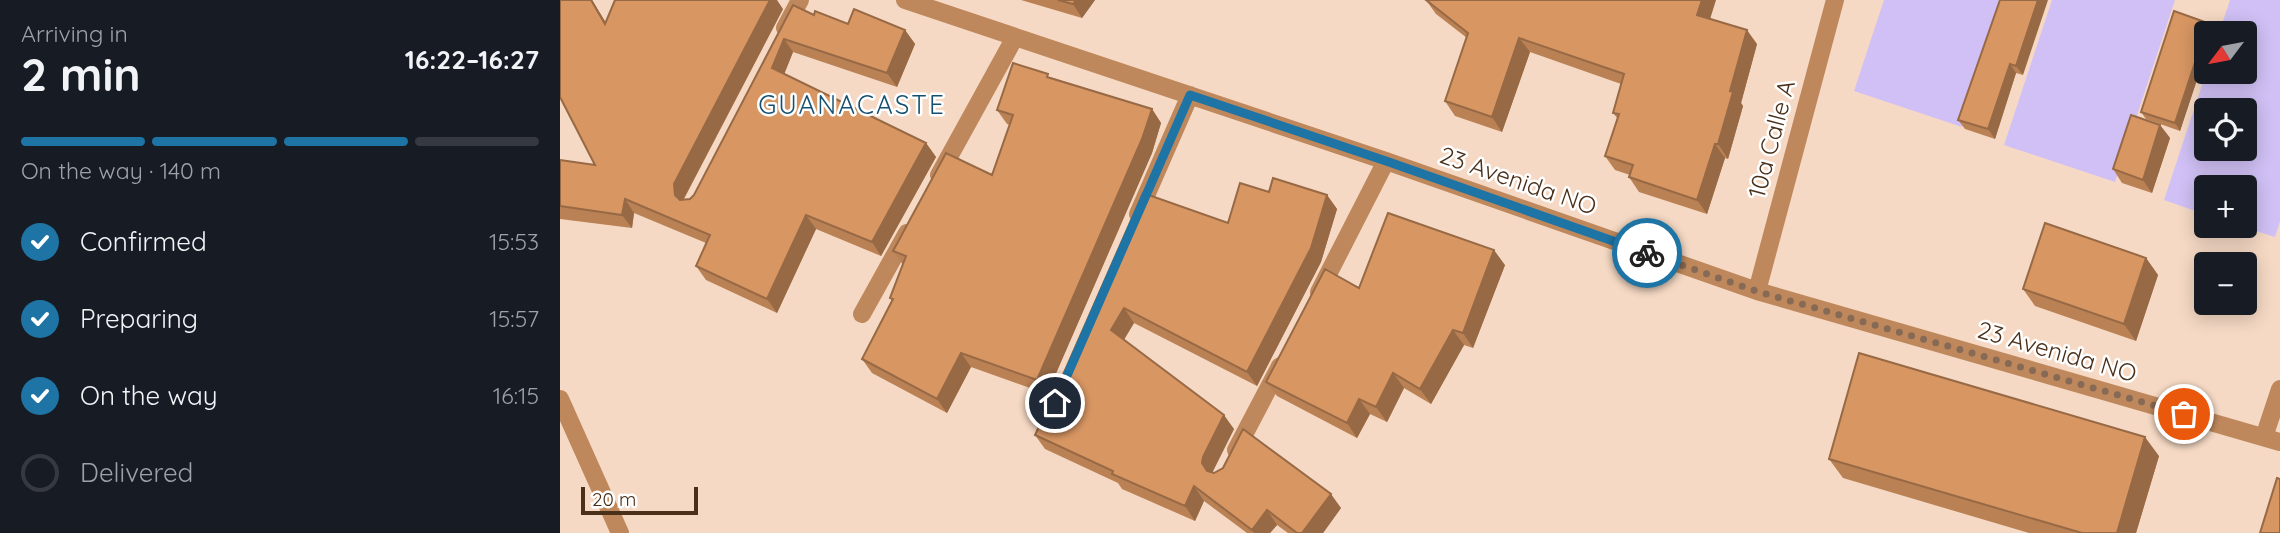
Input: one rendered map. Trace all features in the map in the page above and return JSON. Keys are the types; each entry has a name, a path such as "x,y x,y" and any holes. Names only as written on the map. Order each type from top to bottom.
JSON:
{"street":[{"path":"775,48 800,0"},
{"name":"23 Avenida NO","path":"905,0 1386,161 1756,291 2272,440"},
{"name":"10a Calle A","path":"1756,291 1835,0"},
{"path":"929,194 1015,37"},
{"path":"1128,236 1190,95"},
{"path":"1311,307 1386,161"},
{"path":"862,314 915,218"},
{"path":"1229,464 1286,355"},
{"path":"2272,440 2280,389"},
{"path":"560,399 620,533"}],"shaded area":[{"path":"1884,0 2004,0 1962,127 1854,91"},
{"path":"2052,0 2175,0 2115,182 2004,145"},
{"path":"2230,0 2280,0 2280,221 2275,237 2257,231 2257,175 2194,175 2194,210 2164,200 2194,109 2194,161 2257,161 2257,98 2198,98 2202,84 2258,84 2258,21 2223,21"}],"building":[{"path":"560,0 591,0 605,24 615,0 770,0 674,184 675,195 680,200 690,199 694,195 793,5 814,15 815,11 848,24 854,9 905,30 887,73 784,39 772,68 926,143 872,242 806,215 767,299 696,266 710,235 625,199 622,215 560,206 560,160 595,165 560,97"},
{"path":"1058,0 1076,0 1073,4"},
{"path":"1426,0 1702,0 1697,15 1747,30 1718,144 1715,144 1697,200 1629,177 1633,165 1605,156 1619,114 1613,113 1624,74 1519,38 1492,117 1445,101 1468,33"},
{"path":"2000,0 2038,0 2016,66 2010,64 1988,129 1958,120"},
{"path":"2174,11 2202,21 2194,21 2194,65 2175,123 2141,112"},
{"path":"1013,63 1048,74 1047,77 1152,109 1142,139 1037,380 961,353 937,399 862,359 893,299 890,298 906,256 893,251 946,153 992,175 1013,115 997,110"},
{"path":"2131,115 2160,125 2143,180 2113,169"},
{"path":"1273,178 1327,195 1311,248 1247,372 1124,308 1111,330 1224,415 1203,457 1202,463 1207,471 1214,473 1223,468 1243,429 1331,494 1302,533 1297,533 1267,510 1252,530 1194,486 1185,506 1112,474 1113,471 1035,435 1143,193 1228,223 1240,183 1269,192"},
{"path":"1388,213 1494,250 1463,333 1453,330 1420,389 1393,373 1376,407 1359,399 1347,423 1266,382 1325,269 1359,288"},
{"path":"2045,223 2146,258 2124,324 2023,289"},
{"path":"1859,353 2145,437 2117,533 2082,533 1829,459"},
{"path":"2277,478 2280,479 2280,533 2260,533"}],"way so far":[{"path":"1647,253 1756,291 2184,414"}],"district":[{"name":"GUANACASTE","path":"852,105"}],"route":[{"path":"1055,403 1190,95 1647,253"}]}
